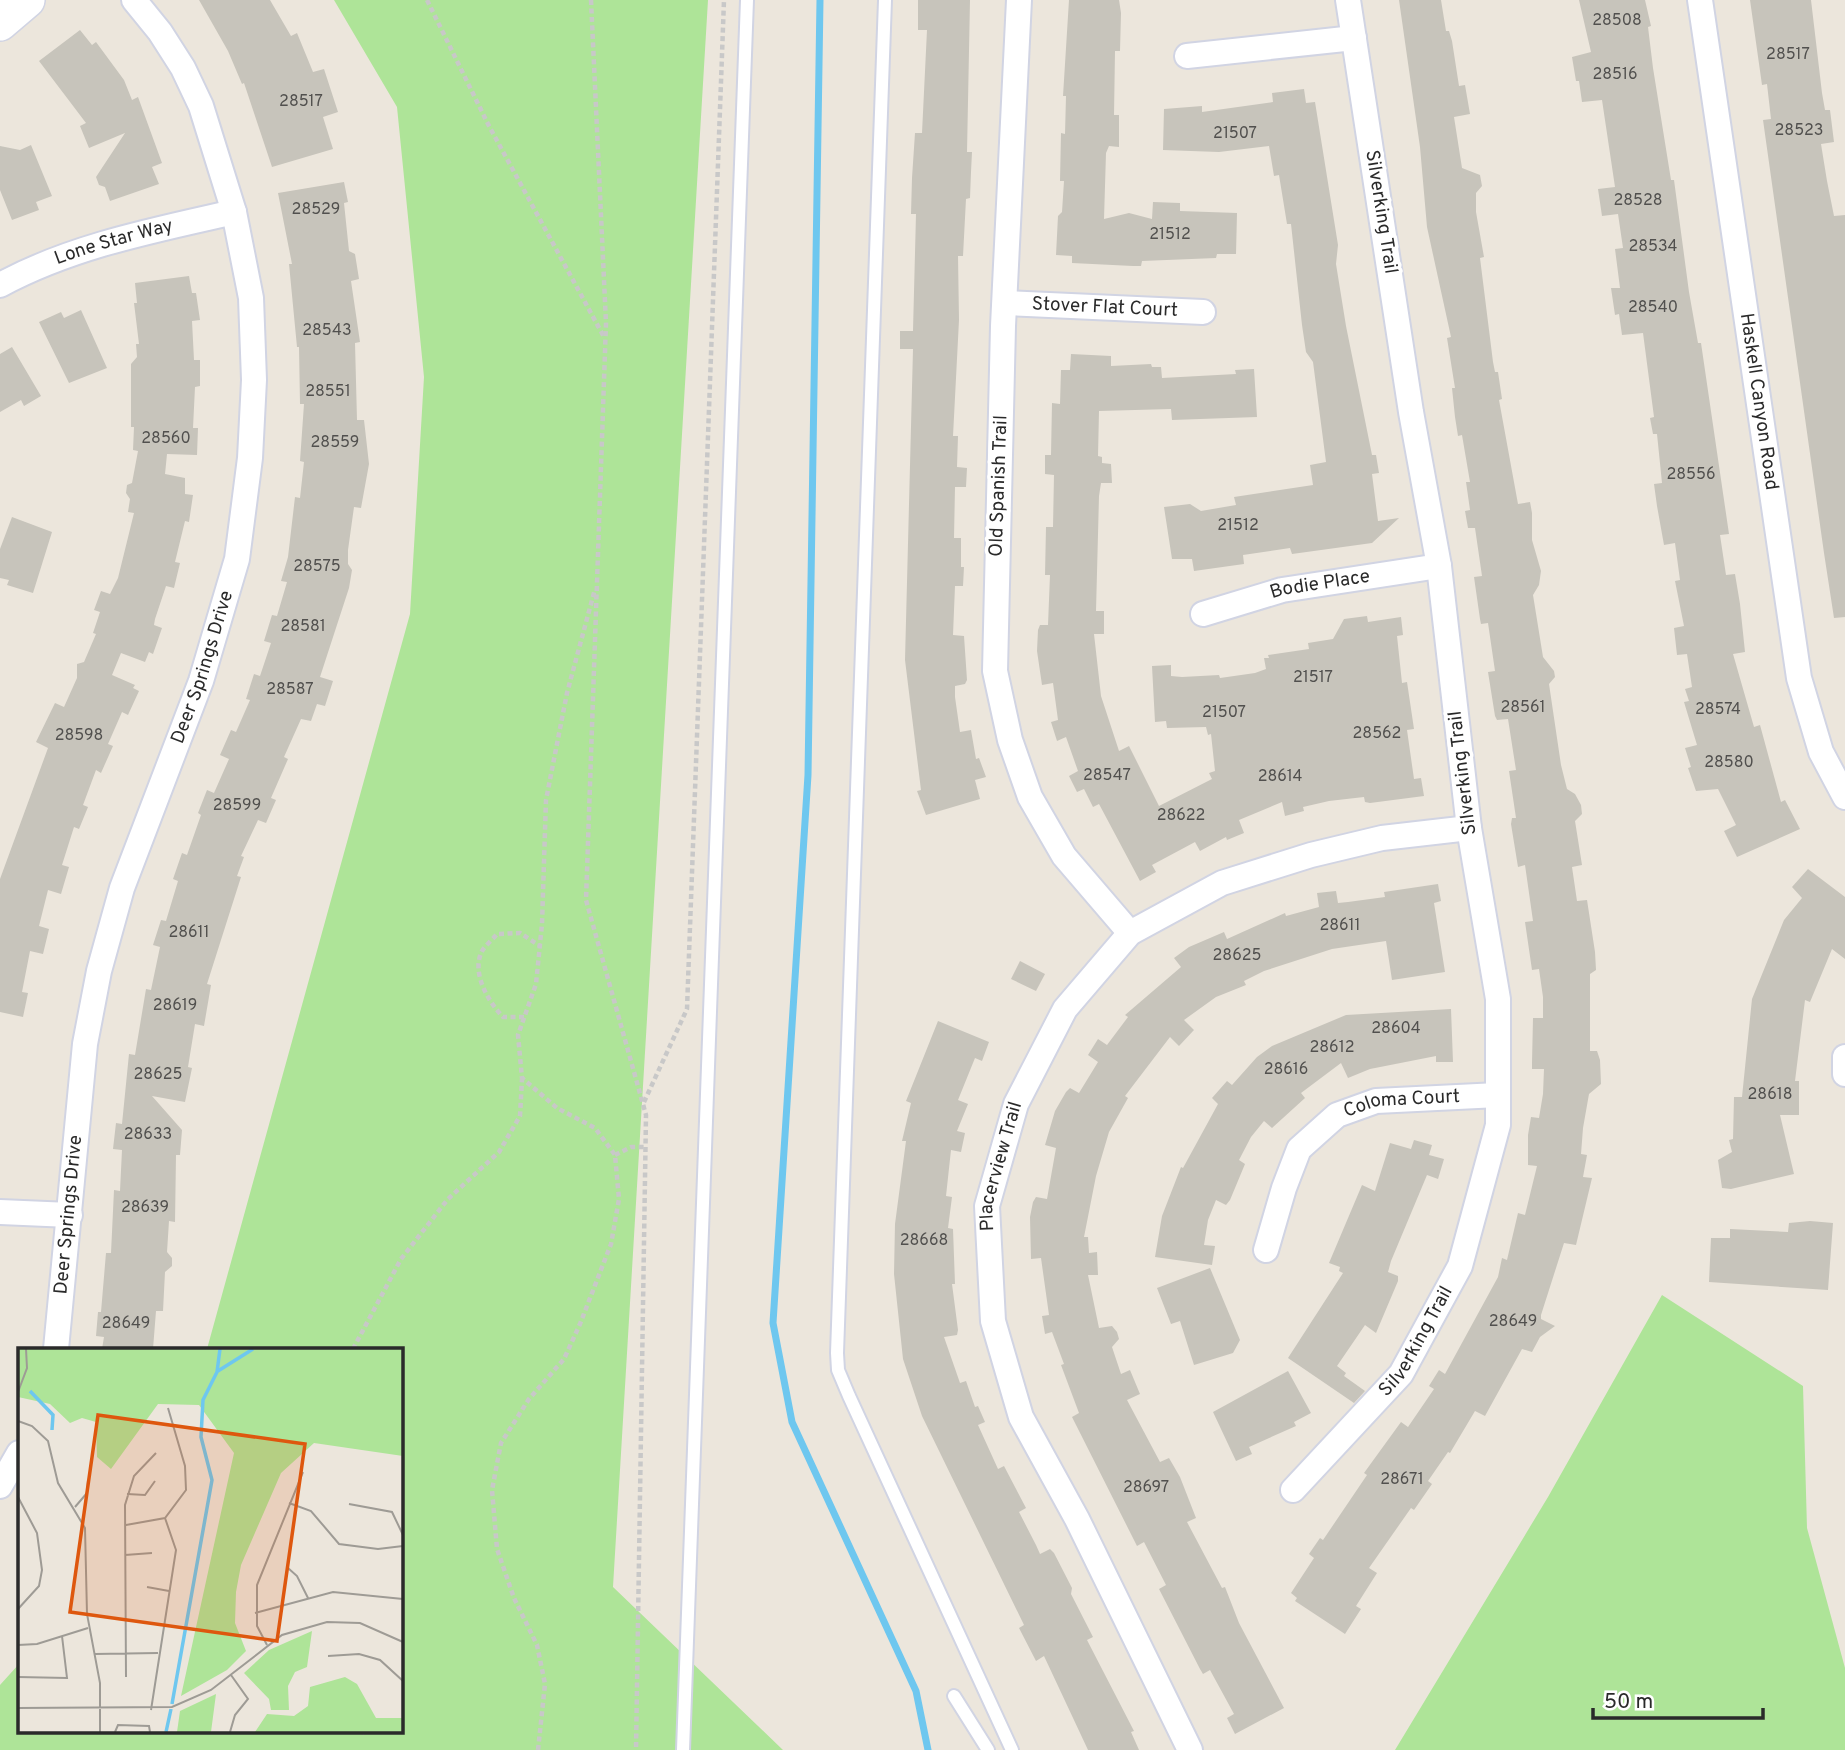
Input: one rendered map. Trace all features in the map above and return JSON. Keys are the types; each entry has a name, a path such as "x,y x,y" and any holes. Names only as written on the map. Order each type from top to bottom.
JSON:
{"main road":[{"path":"0,23 27,0"}],"street":[{"name":"Deer Springs Drive","path":"56,1348 85,1044 99,971 122,888 201,681 237,559 250,458 254,380 251,298 234,212 201,106 183,68 160,32 134,0"},
{"name":"Old Spanish Trail","path":"1019,0 1005,303 995,671 1010,740 1030,797 1063,856 1129,933"},
{"name":"Silverking Trail","path":"1293,1490 1401,1374 1460,1266 1497,1125 1498,999 1469,828 1439,566 1411,412 1349,0"},
{"name":"Haskell Canyon Road","path":"1700,0 1799,678 1821,752 1845,797"},
{"path":"1186,56 1354,38"},
{"name":"Lone Star Way","path":"0,285 19,275 117,239 234,212"},
{"name":"Stover Flat Court","path":"1005,303 1203,313"},
{"name":"Bodie Place","path":"1203,614 1282,590 1439,566"},
{"name":"Placerview Trail","path":"1190,1750 1077,1519 1021,1417 993,1321 987,1206 1016,1104 1065,1009 1129,933 1222,884 1311,855 1382,838 1469,828"},
{"path":"1845,1057 1845,1074"},
{"name":"Coloma Court","path":"1266,1250 1284,1188 1300,1149 1337,1115 1376,1101 1498,1095"},
{"path":"0,1212 70,1215"},
{"path":"0,1486 18,1455"}],"lane":[{"path":"683,1750 747,0"},
{"path":"886,0 838,1370 1012,1750"},
{"path":"954,1696 988,1750"}],"path":[{"path":"427,0 489,126 605,340"},
{"path":"591,0 605,340 586,900 646,1115 636,1750"},
{"path":"643,1103 687,1009 724,0"},
{"path":"354,1348 401,1259 448,1199 499,1152 520,1116 522,1078 518,1035 536,984 546,800 567,693 597,581"},
{"path":"524,1017 503,1017 488,1001 480,976 481,952 498,933 520,933 540,946"},
{"path":"522,1078 557,1108 595,1128 615,1155 619,1199 611,1244 564,1359 529,1399 501,1443 492,1490 497,1549 514,1598 537,1645 545,1684 538,1750"},
{"path":"615,1155 631,1147 645,1147"}],"green space":[{"path":"334,0 708,0 613,1587 783,1750 0,1750 0,1685 18,1665 18,1732 402,1732 402,1348 207,1348 410,614 424,377 397,107"},
{"path":"1662,1295 1803,1386 1807,1528 1845,1668 1845,1750 1395,1750 1548,1497"}],"building":[{"path":"199,0 270,0 291,36 297,33 313,72 324,69 338,112 323,117 333,149 272,167 244,83 242,84 228,51"},
{"path":"918,0 970,0 967,152 972,152 963,256 958,256 959,320 953,436 958,436 957,467 967,468 966,487 955,487 954,538 961,538 961,567 964,567 963,586 955,586 953,635 964,636 967,680 965,684 955,686 960,732 971,730 976,759 979,758 986,777 975,780 980,799 926,815 917,791 921,790 905,660 913,349 900,349 900,331 913,331 916,214 911,214 912,178 915,133 922,133 927,30 918,30"},
{"path":"1069,0 1119,0 1120,51 1115,51 1114,115 1119,115 1119,147 1109,146 1106,153 1104,219 1129,213 1152,219 1153,202 1180,203 1180,211 1237,213 1236,254 1217,254 1216,258 1142,261 1141,266 1072,263 1072,256 1056,255 1058,216 1062,212 1064,181 1060,181 1061,133 1065,134 1066,96 1063,96"},
{"path":"1399,0 1441,0 1446,31 1449,31 1452,41 1459,86 1465,85 1470,114 1454,117 1462,168 1480,175 1482,186 1476,193 1476,212 1484,257 1480,258 1493,362 1495,372 1498,372 1502,399 1499,400 1518,504 1530,502 1532,513 1532,540 1541,571 1539,585 1533,595 1543,657 1554,671 1555,677 1549,684 1561,765 1567,789 1575,794 1581,805 1582,814 1575,821 1582,865 1572,867 1577,901 1587,900 1595,952 1596,970 1590,974 1590,1051 1597,1051 1600,1060 1601,1084 1589,1094 1583,1128 1581,1154 1587,1155 1583,1177 1592,1178 1576,1245 1564,1243 1541,1315 1541,1319 1555,1326 1540,1337 1532,1352 1522,1349 1485,1416 1475,1411 1450,1453 1448,1452 1428,1481 1432,1484 1414,1510 1411,1508 1369,1568 1377,1573 1356,1606 1361,1609 1345,1634 1295,1601 1297,1598 1291,1593 1314,1558 1309,1554 1320,1538 1323,1540 1367,1475 1364,1473 1401,1422 1408,1427 1434,1389 1429,1386 1439,1370 1445,1374 1498,1277 1502,1258 1507,1260 1518,1213 1525,1215 1537,1166 1528,1165 1528,1135 1531,1117 1539,1118 1544,1069 1532,1069 1533,1018 1543,1018 1543,997 1539,969 1532,970 1525,922 1533,921 1525,865 1518,867 1511,824 1512,818 1516,818 1509,771 1516,770 1508,719 1497,720 1495,716 1488,672 1495,671 1488,623 1481,624 1474,577 1482,576 1475,528 1468,528 1465,511 1470,510 1466,482 1470,482 1462,435 1458,436 1455,417 1452,388 1455,388 1447,338 1451,337 1427,227 1420,147"},
{"path":"1579,0 1645,0 1651,26 1648,27 1653,68 1671,180 1674,180 1689,292 1698,343 1701,343 1729,534 1720,535 1726,575 1735,574 1740,604 1745,652 1733,654 1754,727 1760,725 1781,802 1785,800 1800,829 1737,857 1724,831 1736,825 1718,789 1696,791 1688,768 1691,767 1685,748 1697,745 1684,702 1689,701 1685,689 1692,687 1687,654 1677,655 1674,628 1684,626 1675,581 1680,580 1675,543 1664,545 1657,506 1654,484 1662,483 1657,434 1653,434 1650,418 1654,417 1643,333 1622,335 1619,314 1615,315 1611,288 1620,288 1615,249 1623,248 1618,214 1602,216 1598,189 1615,187 1602,100 1582,102 1579,81 1576,81 1572,57 1591,52"},
{"path":"1750,0 1811,0 1822,93 1825,110 1830,110 1834,142 1821,144 1834,216 1845,215 1845,617 1834,618 1763,120 1771,119 1767,84 1762,85"},
{"path":"80,30 92,45 96,42 124,80 132,100 138,97 162,163 152,167 159,184 110,201 105,187 99,185 96,177 125,133 89,148 80,126 86,123 39,61"},
{"path":"1304,89 1306,103 1315,102 1338,245 1336,264 1346,326 1372,455 1376,455 1379,473 1372,474 1378,521 1399,518 1372,543 1292,554 1290,548 1243,555 1244,564 1194,571 1192,559 1172,559 1164,507 1190,504 1201,511 1236,505 1234,497 1313,485 1310,465 1326,462 1313,362 1306,352 1302,325 1291,224 1287,224 1279,175 1274,176 1269,146 1219,152 1163,150 1164,109 1202,106 1202,112 1273,102 1272,93"},
{"path":"31,145 52,196 36,202 39,210 12,220 0,190 0,146 20,150"},
{"path":"344,182 348,202 344,203 349,251 355,254 359,279 351,281 360,342 355,343 357,420 364,420 369,464 361,508 354,507 348,550 348,564 352,570 349,588 320,677 333,681 325,706 317,704 311,721 301,719 284,757 288,759 271,798 276,800 266,823 258,820 241,856 244,857 237,876 241,877 207,984 211,985 204,1026 195,1024 188,1067 192,1068 185,1102 152,1096 182,1130 180,1155 176,1155 175,1222 169,1221 167,1252 172,1258 172,1266 165,1272 163,1311 156,1311 153,1348 102,1348 104,1337 96,1336 98,1312 101,1312 106,1253 111,1253 114,1190 120,1191 122,1150 113,1149 116,1123 122,1124 129,1054 135,1055 146,989 151,990 160,947 153,945 161,920 166,921 178,881 173,879 182,853 187,855 207,790 214,793 229,759 220,755 231,730 236,732 250,700 246,699 254,674 260,676 271,643 264,641 272,615 277,616 287,582 281,581 288,557 295,497 300,498 304,462 300,461 304,404 300,404 299,347 289,264 292,264 278,193"},
{"path":"189,276 192,293 196,293 200,320 192,321 194,360 200,360 200,386 195,387 193,428 198,428 197,455 167,454 165,474 185,478 185,494 193,495 189,522 185,521 175,562 180,563 174,588 166,586 155,619 154,625 162,628 153,654 149,652 145,662 121,653 112,675 135,685 133,688 139,691 128,715 122,712 108,744 113,746 101,773 96,770 83,805 88,807 79,829 74,827 62,865 69,867 61,894 48,890 39,926 49,929 43,954 30,951 22,992 28,993 23,1017 0,1012 0,879 48,748 36,742 55,703 64,707 77,678 77,664 84,662 96,634 93,633 100,612 94,610 101,591 110,594 118,578 134,513 128,512 130,499 126,493 127,485 132,483 138,451 133,450 134,427 131,427 131,364 137,357 136,344 139,344 134,303 137,303 135,283"},
{"path":"81,310 107,368 69,383 39,322 61,312 64,318"},
{"path":"12,347 41,396 24,406 21,400 0,412 0,354"},
{"path":"1071,354 1111,356 1111,366 1151,364 1152,367 1161,367 1162,378 1236,374 1235,370 1254,369 1257,417 1172,420 1171,409 1099,411 1098,456 1102,457 1102,463 1111,464 1112,483 1101,483 1099,496 1096,611 1104,611 1104,634 1094,634 1101,696 1119,751 1129,746 1159,806 1212,779 1209,773 1215,771 1211,734 1208,735 1206,727 1167,728 1166,721 1155,722 1152,666 1171,665 1171,676 1182,677 1219,675 1220,678 1255,673 1266,669 1264,658 1269,658 1268,655 1309,649 1308,643 1333,639 1344,619 1367,616 1368,622 1401,617 1403,635 1397,636 1402,683 1407,682 1414,729 1407,730 1414,779 1421,778 1424,796 1370,803 1365,802 1364,797 1329,801 1303,807 1304,811 1285,816 1282,802 1239,820 1244,833 1227,840 1226,837 1200,851 1195,842 1152,865 1156,872 1140,881 1099,804 1093,807 1084,789 1077,792 1069,776 1078,771 1066,737 1057,741 1051,722 1058,720 1053,683 1042,685 1037,651 1040,625 1048,625 1050,575 1045,575 1046,527 1053,527 1054,475 1045,474 1045,455 1051,455 1052,403 1060,404 1061,370 1070,370"},
{"path":"12,517 52,532 33,593 7,585 9,580 0,578 0,549"},
{"path":"1808,869 1845,897 1845,959 1832,949 1810,1002 1805,1000 1795,1081 1799,1081 1799,1115 1780,1115 1794,1174 1731,1189 1722,1188 1718,1160 1732,1152 1729,1140 1733,1139 1734,1097 1742,1097 1752,999 1784,920 1802,898 1792,887"},
{"path":"1438,884 1441,901 1434,903 1445,972 1392,980 1386,941 1332,949 1264,971 1244,981 1246,985 1216,997 1184,1020 1194,1030 1179,1046 1170,1037 1125,1096 1128,1098 1109,1132 1096,1176 1084,1237 1088,1237 1089,1253 1097,1252 1098,1275 1088,1275 1099,1328 1112,1326 1117,1332 1119,1339 1112,1347 1121,1374 1130,1370 1140,1394 1127,1400 1160,1462 1169,1458 1180,1477 1196,1518 1187,1522 1222,1588 1225,1587 1239,1623 1284,1708 1235,1734 1227,1718 1234,1714 1210,1670 1203,1674 1200,1669 1159,1589 1166,1585 1144,1542 1137,1546 1072,1417 1079,1413 1061,1365 1064,1364 1052,1332 1045,1334 1042,1316 1049,1315 1041,1258 1031,1259 1030,1217 1036,1197 1047,1199 1056,1148 1045,1145 1055,1111 1066,1092 1070,1088 1079,1093 1098,1062 1088,1055 1098,1039 1107,1045 1128,1017 1125,1015 1181,967 1174,958 1189,947 1224,932 1227,939 1285,913 1286,916 1319,907 1317,893 1336,891 1338,903 1385,897 1384,892"},
{"path":"1020,961 1045,974 1036,991 1011,979"},
{"path":"1451,1009 1453,1062 1436,1062 1436,1056 1370,1069 1348,1078 1341,1063 1301,1093 1305,1098 1272,1128 1264,1121 1251,1137 1239,1160 1245,1164 1230,1200 1226,1205 1216,1200 1208,1220 1204,1245 1215,1246 1212,1265 1155,1257 1162,1216 1181,1167 1183,1168 1218,1104 1212,1098 1227,1081 1232,1085 1257,1057 1272,1046 1346,1015"},
{"path":"938,1021 989,1042 982,1061 975,1058 958,1100 968,1104 957,1131 965,1133 961,1152 951,1150 946,1196 952,1197 948,1228 953,1229 955,1284 952,1284 958,1330 957,1335 944,1337 960,1383 966,1381 975,1407 978,1406 985,1422 978,1425 998,1469 1004,1466 1026,1508 1019,1512 1040,1554 1050,1549 1054,1553 1072,1588 1071,1594 1093,1637 1087,1640 1134,1731 1131,1732 1139,1750 1088,1750 1044,1656 1036,1661 1019,1628 1024,1625 922,1416 903,1359 894,1274 895,1224 906,1141 902,1141 911,1103 906,1101"},
{"path":"1414,1140 1432,1145 1429,1155 1444,1159 1438,1179 1427,1175 1391,1261 1388,1272 1398,1276 1398,1281 1376,1333 1365,1325 1337,1366 1346,1373 1344,1376 1365,1391 1354,1403 1288,1358 1343,1273 1339,1271 1340,1267 1329,1263 1362,1185 1375,1191 1390,1143 1411,1149"},
{"path":"1789,1223 1833,1223 1828,1290 1709,1282 1711,1238 1730,1238 1730,1229 1788,1232"},
{"path":"1210,1268 1240,1340 1233,1353 1194,1365 1180,1321 1171,1324 1157,1288"},
{"path":"1288,1371 1311,1413 1294,1422 1296,1426 1249,1447 1252,1454 1236,1461 1213,1412"}],"waterway":[{"path":"820,0 808,775 773,1323 792,1422 916,1691 928,1750"}]}
